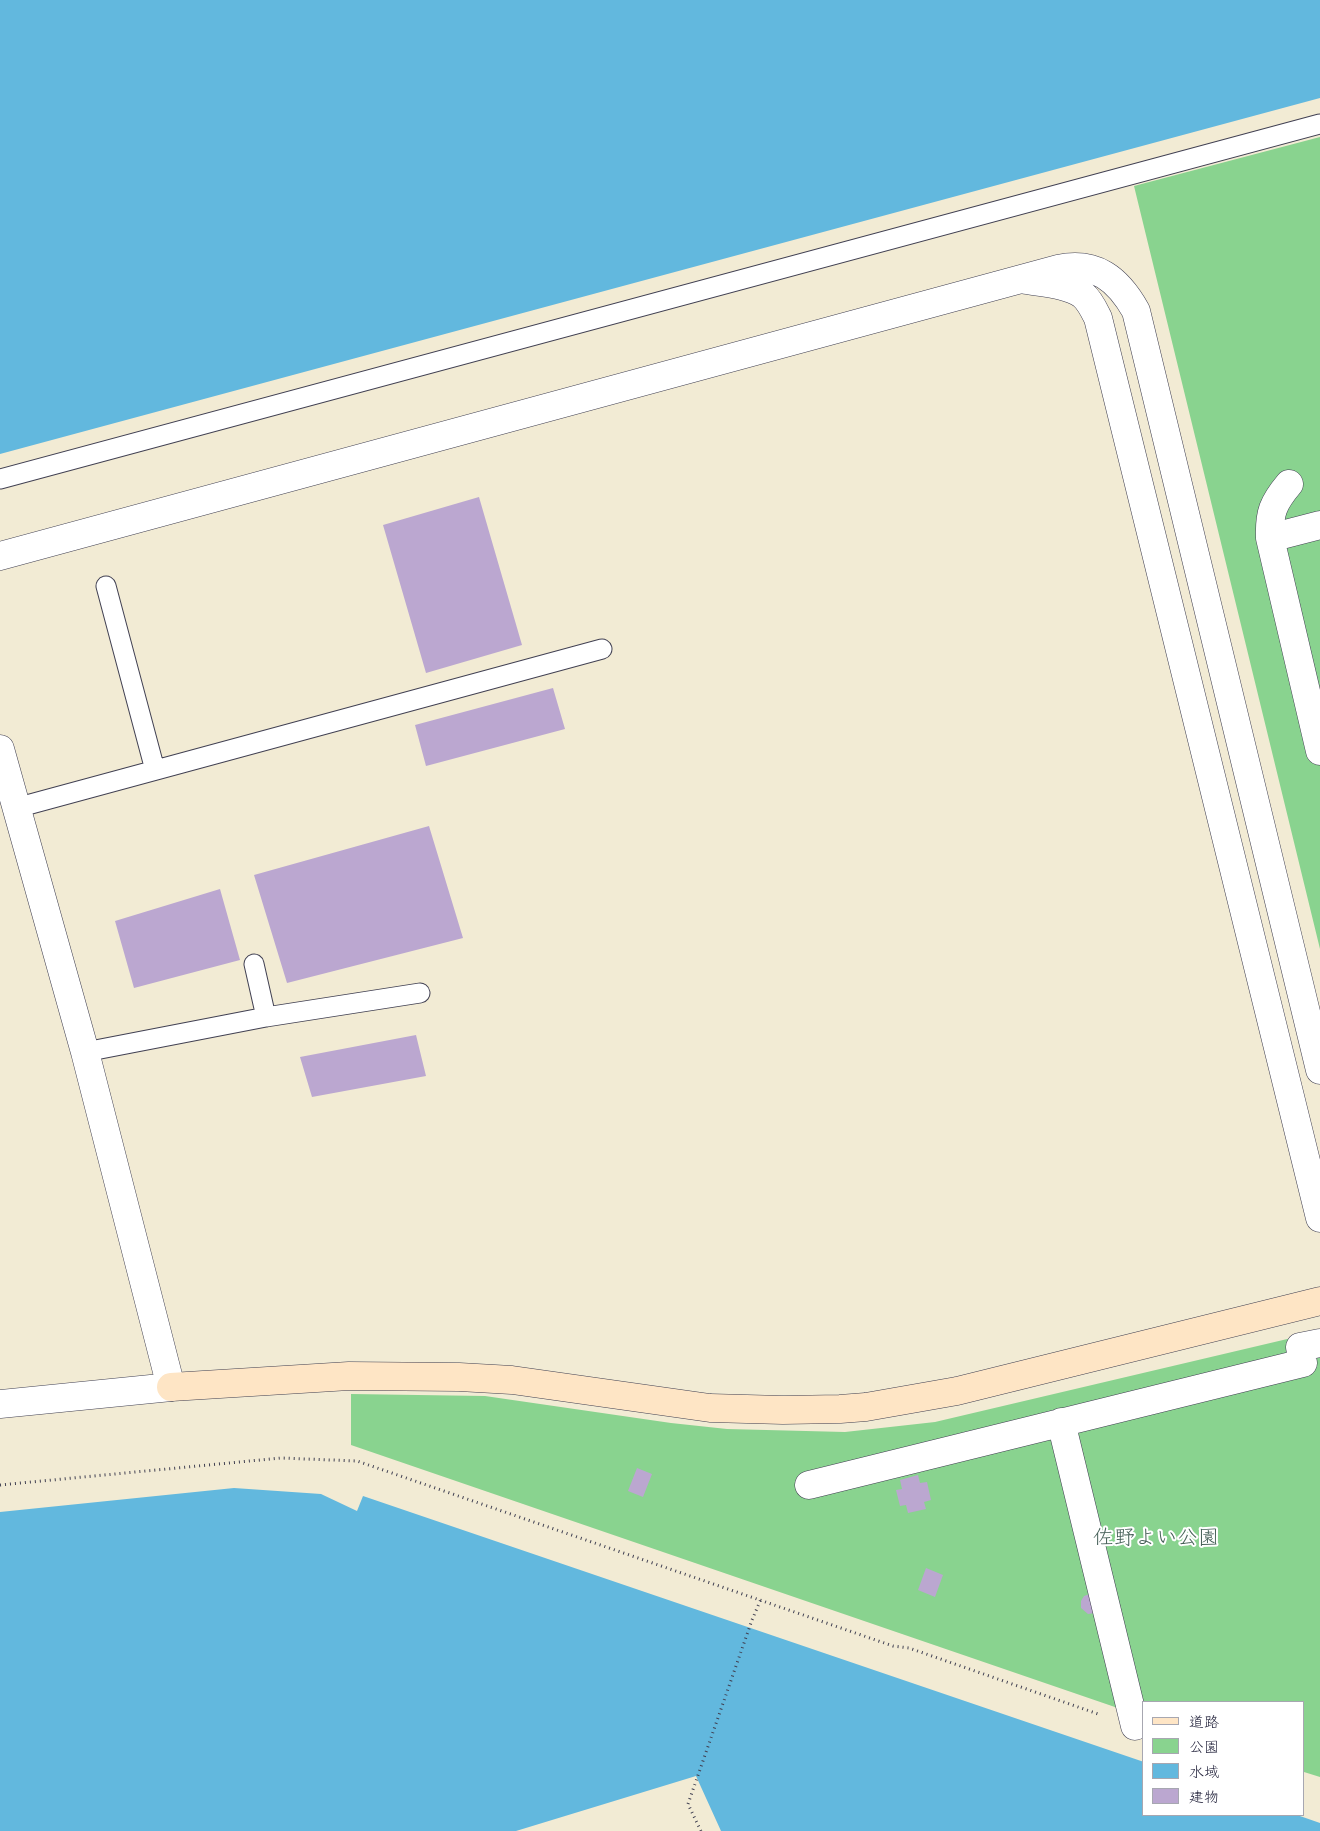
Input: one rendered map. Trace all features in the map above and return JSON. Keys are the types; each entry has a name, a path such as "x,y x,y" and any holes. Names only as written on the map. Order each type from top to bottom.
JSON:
{"street":[{"path":"0,556 1020,279 1072,266 1084,267 1098,272 1110,278 1122,289 1136,311 1320,1070"},
{"path":"1020,279 1056,286 1082,295 1090,303 1098,318 1320,1218"},
{"path":"1289,484 1273,507 1270,517 1270,538 1320,750"},
{"path":"1270,538 1320,525"},
{"path":"0,749 85,1052 171,1387"},
{"path":"0,1404 171,1387 349,1376 459,1377 512,1380 710,1408 783,1410 866,1407 957,1391 1320,1301"},
{"path":"808,1485 1303,1363 1300,1347 1320,1343"},
{"path":"1061,1422 1135,1726"}],"lane":[{"path":"0,478 1320,124"},
{"path":"106,586 155,770"},
{"path":"16,808 602,649"},
{"path":"254,964 266,1017"},
{"path":"85,1052 266,1017 420,993"}],"path":[{"path":"0,1485 281,1458 357,1461 762,1599 893,1646 909,1648 1135,1726"},
{"path":"701,1831 688,1804 752,1620 762,1599"}],"green space":[{"path":"1320,137 1320,949 1134,186"},
{"name":"佐野よい公園","path":"1317,1332 1320,1344 1320,1777 1305,1772 1305,1701 1142,1701 1142,1716 351,1445 351,1394 485,1396 671,1423 727,1429 845,1432 935,1422"}],"water":[{"path":"0,0 1320,0 1320,98 0,454"},
{"path":"234,1488 321,1494 357,1511 363,1496 1142,1761 1142,1816 1300,1816 1320,1823 1320,1831 721,1831 696,1776 516,1831 0,1831 0,1512"}],"building":[{"path":"479,497 522,645 426,673 383,525"},
{"path":"553,688 565,729 426,766 415,725"},
{"path":"429,826 463,938 287,983 254,875"},
{"path":"220,889 240,960 134,988 115,921"},
{"path":"416,1035 426,1076 312,1097 300,1057"},
{"path":"637,1468 652,1474 643,1497 628,1491"},
{"path":"918,1475 920,1483 927,1482 931,1500 924,1502 926,1509 908,1513 906,1505 900,1506 896,1490 902,1489 900,1480"},
{"path":"926,1568 943,1575 935,1597 918,1590"},
{"path":"1090,1594 1095,1613 1088,1614 1081,1608 1081,1601 1084,1596"}]}
